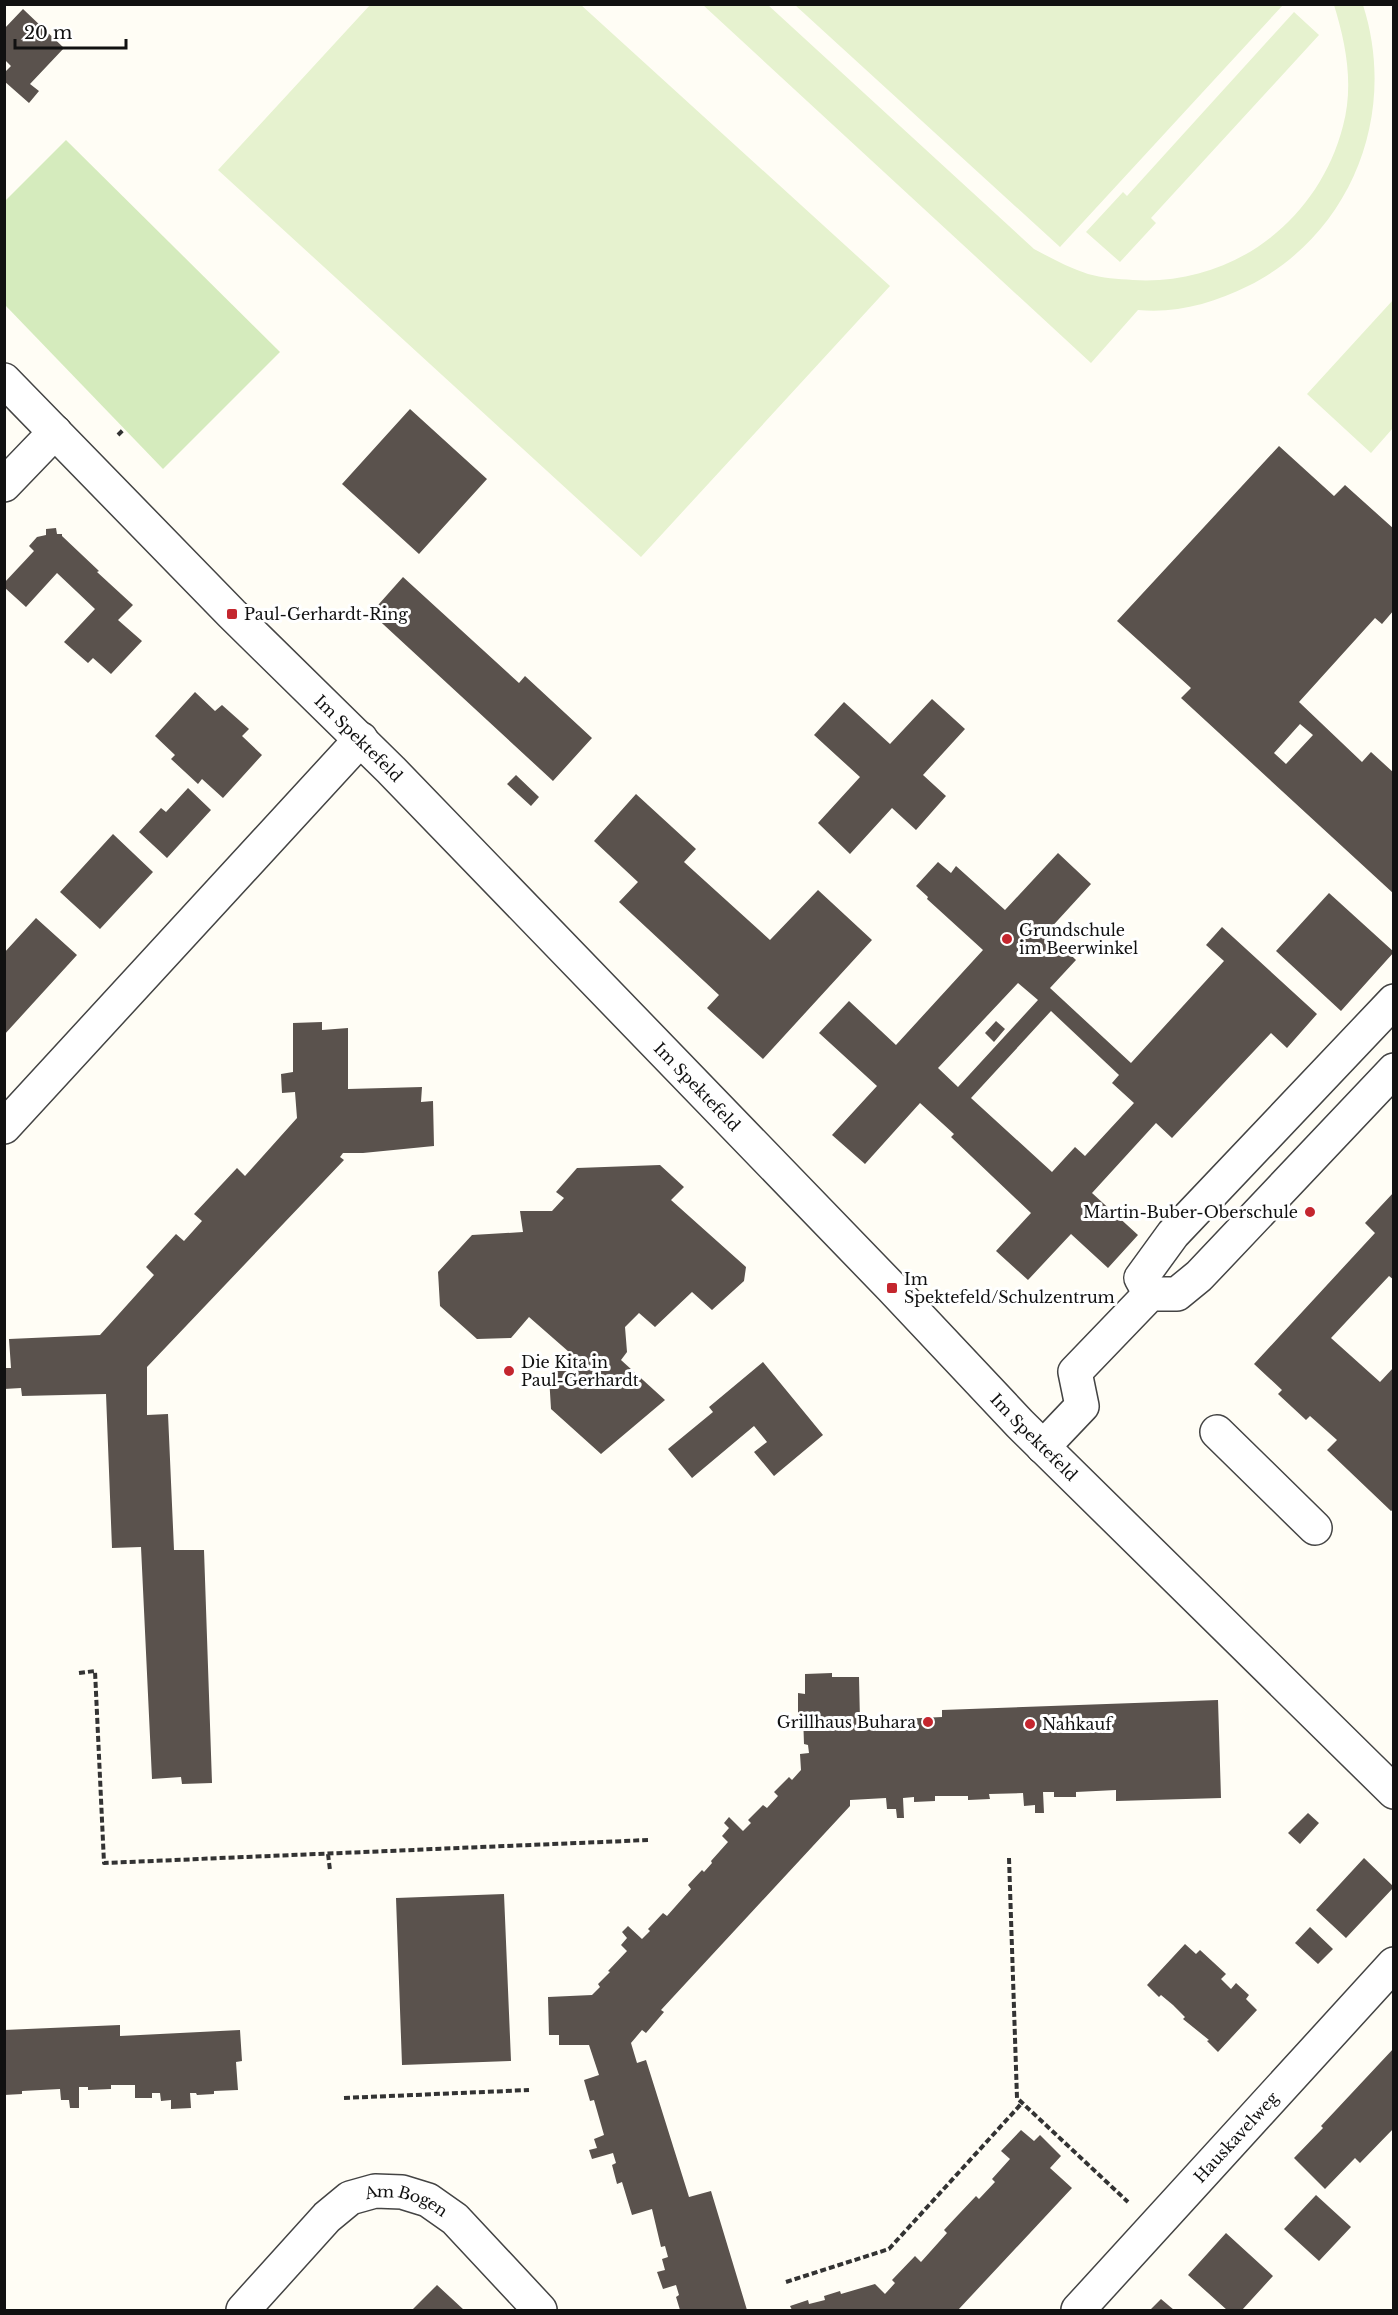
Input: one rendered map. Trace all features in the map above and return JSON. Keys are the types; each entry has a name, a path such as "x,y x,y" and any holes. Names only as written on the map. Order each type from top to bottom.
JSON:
{"street":[{"name":"Im Spektefeld","path":"4,380 224,606 361,739 1043,1447 1394,1792"},
{"path":"4,485 55,432"},
{"path":"4,1127 361,739"},
{"path":"1150,1294 1141,1278 1173,1234 1394,1001"},
{"path":"1043,1447 1082,1406 1075,1372 1150,1294 1177,1294 1199,1276 1394,1070"},
{"path":"1217,1432 1315,1528"},
{"name":"Hauskavelweg","path":"1078,2310 1394,1964"},
{"name":"Am Bogen","path":"243,2310 327,2217 350,2198 375,2191 402,2192 428,2200 455,2219 540,2310"}],"path":[{"path":"118,435 124,429"},
{"path":"79,1673 95,1671 104,1863 648,1840"},
{"path":"328,1854 330,1870"},
{"path":"1009,1858 1017,2098 1129,2202"},
{"path":"344,2098 529,2090"},
{"path":"786,2282 889,2249 1022,2103"}],"green space":[{"path":"370,5 581,5 890,286 641,557 218,170"},
{"path":"703,5 768,5 1034,249 1088,274 1133,280 1169,279 1204,272 1236,259 1266,241 1292,218 1314,191 1331,160 1346,111 1347,65 1334,5 1363,5 1372,46 1374,88 1369,128 1358,167 1339,203 1315,235 1284,263 1248,286 1208,302 1180,309 1138,310 1091,363"},
{"path":"795,5 1283,5 1060,247"},
{"path":"1294,12 1319,35 1151,218 1156,223 1120,262 1086,232 1123,192 1127,196"},
{"path":"66,140 280,352 163,469 5,305 5,201"},
{"path":"1393,300 1393,428 1371,453 1307,394"}],"building":[{"path":"23,9 64,48 30,84 39,91 29,103 4,81 4,73 11,66 4,59 4,29"},
{"path":"410,409 487,479 419,554 342,484"},
{"path":"1279,446 1334,496 1345,485 1394,529 1394,610 1382,624 1375,618 1299,702 1362,762 1371,752 1394,773 1394,894 1181,698 1191,688 1117,621","holes":["1300,724 1313,735 1286,764 1274,753"]},
{"path":"56,528 57,534 62,534 99,571 97,572 133,605 118,620 142,641 111,674 93,658 88,663 64,642 95,609 57,573 26,607 4,587 4,583 34,551 29,546 37,537 46,535 46,529"},
{"path":"403,577 519,683 525,676 592,738 553,781 371,613"},
{"path":"195,692 215,711 222,705 249,729 242,736 262,755 223,798 202,779 198,784 171,759 175,755 155,736"},
{"path":"932,699 965,729 923,775 946,796 916,830 892,808 850,854 818,823 860,777 814,735 844,702 890,744"},
{"path":"516,775 539,797 531,806 507,784"},
{"path":"188,788 211,810 167,858 139,832 161,808 166,812"},
{"path":"636,794 696,849 684,862 770,940 818,890 872,940 763,1059 707,1008 719,995 619,902 638,882 594,841"},
{"path":"113,834 153,872 100,929 60,892"},
{"path":"1058,853 1091,884 1047,932 1076,960 1050,988 1131,1063 1224,961 1206,945 1222,927 1317,1014 1287,1048 1271,1033 1172,1138 1156,1123 1092,1193 1138,1235 1108,1268 1071,1234 1028,1280 996,1251 1031,1213 951,1137 954,1134 920,1103 865,1164 832,1135 877,1086 819,1033 849,1001 896,1045 983,950 927,899 928,897 916,886 938,862 951,873 956,866 1005,910","holes":["1018,983 1038,1000 958,1087 938,1068","1051,1011 1119,1075 1112,1083 1134,1103 1085,1156 1075,1147 1052,1172 971,1098"]},
{"path":"1329,893 1394,952 1341,1011 1276,951"},
{"path":"36,918 77,955 4,1035 4,953"},
{"path":"996,1021 1005,1029 994,1042 985,1033"},
{"path":"322,1022 322,1030 348,1028 348,1089 422,1087 421,1102 433,1101 434,1146 343,1153 340,1157 344,1160 147,1367 147,1415 168,1414 174,1550 204,1550 212,1783 182,1784 181,1777 152,1779 141,1547 112,1548 106,1394 22,1396 21,1388 4,1389 4,1368 11,1368 9,1339 100,1335 154,1275 146,1267 176,1234 184,1241 202,1221 194,1214 237,1168 245,1176 297,1118 295,1092 282,1093 281,1074 293,1072 293,1023"},
{"path":"660,1165 684,1187 671,1200 746,1267 744,1281 712,1310 692,1292 655,1327 639,1313 625,1327 627,1352 621,1360 665,1400 601,1454 551,1409 549,1376 569,1352 529,1317 511,1338 477,1339 440,1306 438,1272 472,1235 523,1232 520,1211 552,1211 564,1198 556,1192 577,1168"},
{"path":"1394,1192 1394,1280 1389,1276 1331,1338 1380,1382 1394,1367 1394,1509 1391,1511 1327,1450 1337,1440 1310,1416 1306,1420 1278,1394 1282,1390 1254,1364 1375,1233 1365,1223"},
{"path":"763,1362 823,1435 774,1476 754,1452 767,1442 754,1426 692,1478 668,1449 713,1412 709,1407"},
{"path":"832,1673 832,1677 859,1677 860,1721 942,1717 942,1710 1218,1700 1221,1798 1116,1801 1116,1790 1076,1792 1076,1797 1054,1797 1054,1792 1043,1792 1044,1813 1035,1813 1035,1805 1024,1806 1023,1793 989,1794 990,1799 968,1800 968,1796 935,1796 935,1801 914,1802 914,1797 903,1798 904,1818 897,1818 896,1809 887,1809 886,1798 850,1800 850,1806 661,2010 664,2012 646,2033 642,2030 631,2043 637,2063 646,2060 689,2197 711,2191 747,2310 680,2310 676,2297 679,2295 676,2285 663,2289 657,2272 665,2270 662,2259 668,2257 665,2246 661,2247 652,2209 632,2215 622,2182 617,2184 612,2165 616,2163 613,2153 592,2159 589,2150 597,2148 594,2139 604,2135 594,2100 590,2101 584,2080 599,2075 589,2045 559,2045 559,2035 549,2035 548,1997 592,1995 600,1987 598,1984 610,1972 608,1971 627,1951 621,1945 627,1938 622,1932 628,1926 642,1939 663,1913 667,1916 691,1889 688,1885 702,1870 704,1872 728,1842 722,1836 729,1828 724,1823 729,1817 743,1831 751,1823 748,1820 763,1805 767,1808 778,1796 774,1792 789,1777 792,1780 801,1770 800,1754 809,1753 808,1745 804,1744 803,1715 798,1715 798,1693 805,1694 805,1674"},
{"path":"1308,1813 1319,1823 1300,1844 1288,1833"},
{"path":"1364,1858 1394,1887 1346,1938 1316,1910"},
{"path":"504,1894 511,2061 402,2065 396,1898"},
{"path":"1310,1927 1333,1949 1318,1964 1295,1943"},
{"path":"1185,1944 1196,1954 1200,1950 1226,1974 1221,1979 1231,1989 1236,1983 1249,1995 1246,1999 1257,2010 1218,2052 1207,2041 1209,2040 1183,2019 1185,2017 1173,2005 1161,1995 1159,1997 1147,1985"},
{"path":"120,2025 120,2036 240,2030 242,2061 236,2062 238,2090 214,2091 214,2094 190,2093 191,2108 171,2109 171,2100 161,2101 160,2093 152,2093 152,2098 135,2098 135,2085 111,2085 111,2089 88,2090 88,2087 79,2087 79,2108 70,2108 69,2100 61,2100 60,2089 22,2091 22,2094 4,2095 4,2030"},
{"path":"1394,2048 1394,2128 1360,2163 1355,2158 1325,2189 1294,2158"},
{"path":"1021,2130 1034,2141 1040,2135 1061,2156 1050,2168 1072,2188 958,2310 792,2310 790,2306 808,2300 809,2304 825,2300 824,2296 840,2291 841,2294 875,2284 885,2294 895,2283 892,2280 915,2256 921,2262 947,2233 944,2230 976,2196 979,2199 995,2182 992,2179 1010,2159 1001,2151"},
{"path":"1316,2195 1351,2227 1319,2261 1284,2229"},
{"path":"1226,2233 1273,2276 1242,2310 1227,2310 1188,2275"},
{"path":"437,2285 464,2310 412,2310"},
{"path":"1161,2299 1174,2310 1150,2310"}],"place":[{"name":"Paul-Gerhardt-Ring","path":"232,614"},
{"name":"Grundschule im Beerwinkel","path":"1007,939"},
{"name":"Martin-Buber-Oberschule","path":"1310,1212"},
{"name":"Im Spektefeld/Schulzentrum","path":"892,1288"},
{"name":"Die Kita in Paul-Gerhardt","path":"509,1371"},
{"name":"Grillhaus Buhara","path":"928,1722"},
{"name":"Nahkauf","path":"1030,1724"}]}
